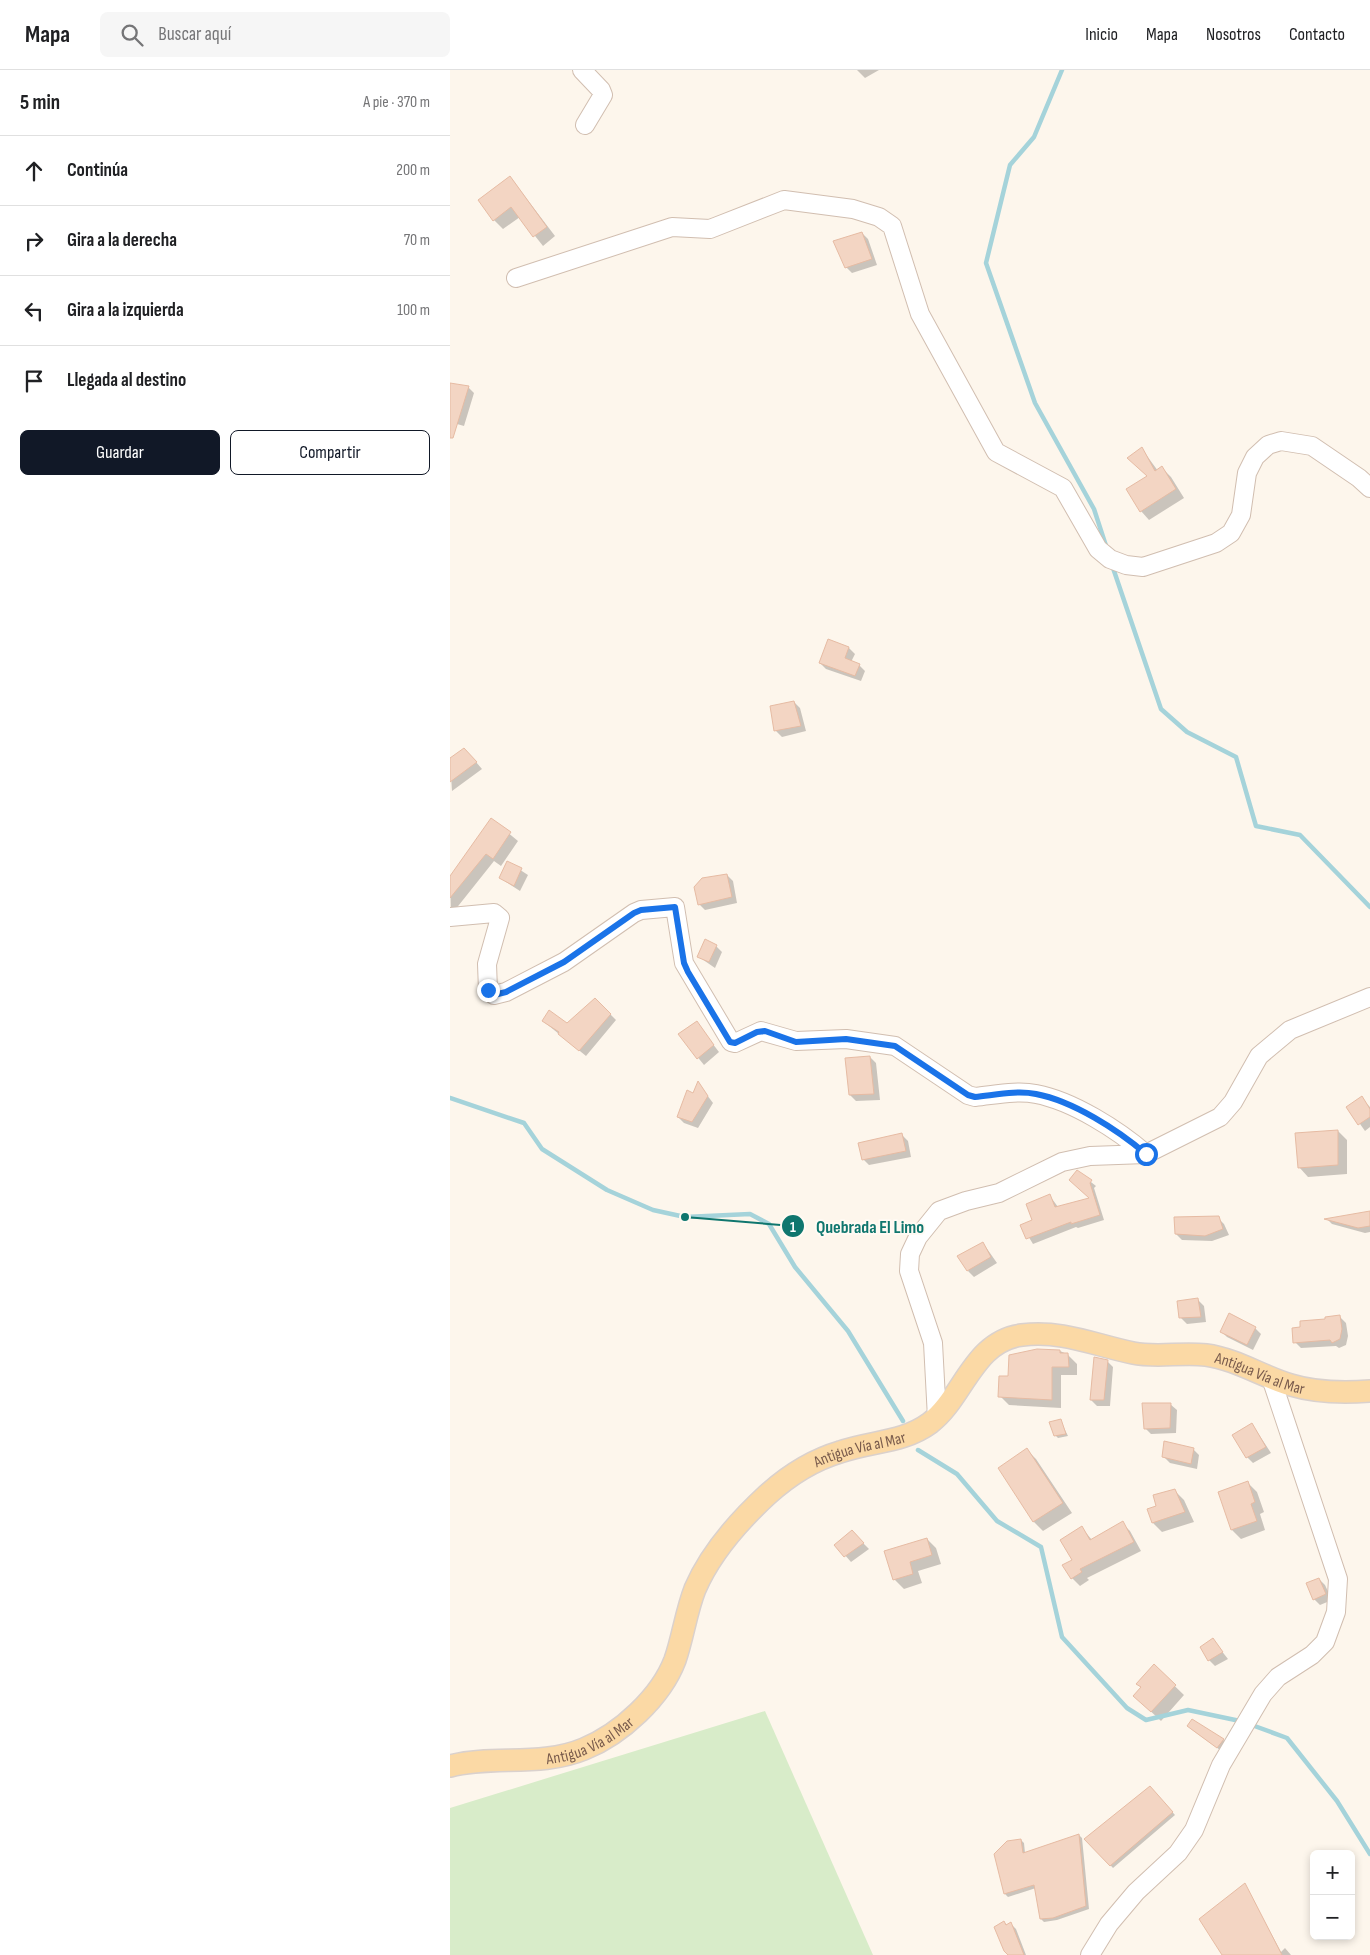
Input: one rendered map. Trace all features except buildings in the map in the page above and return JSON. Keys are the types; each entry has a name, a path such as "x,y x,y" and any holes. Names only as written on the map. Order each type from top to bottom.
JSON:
{"main road":[{"name":"Antigua Vía al Mar","path":"450,1766 554,1757 585,1749 617,1729 642,1709 661,1689 675,1660 695,1590 711,1560 755,1507 797,1472 814,1463 841,1451 892,1441 919,1432 937,1418 979,1358 997,1344 1019,1335 1073,1336 1132,1353 1156,1356 1207,1355 1312,1391 1370,1391"}],"street":[{"path":"582,70 601,90 603,95 586,125"},
{"path":"516,278 672,227 710,229 784,200 853,209 879,216 892,226 920,314 996,452 1063,488 1098,549 1110,559 1126,565 1143,567 1216,543 1231,533 1241,516 1247,473 1255,457 1268,444 1280,442 1312,446 1359,478 1370,488"},
{"path":"450,917 494,913 500,918 487,964 488,990 494,995 506,992 564,962 634,913 641,910 675,907 684,963 730,1042 735,1043 757,1032 765,1031 796,1042 846,1039 895,1046 968,1095 975,1097 1034,1094 1053,1098 1108,1125 1146,1154"},
{"path":"937,1418 933,1343 909,1270 910,1254 926,1224 939,1211 966,1201 1000,1193 1062,1162 1090,1156 1146,1154 1220,1117 1233,1102 1259,1056 1290,1030 1370,997"},
{"path":"1090,1955 1109,1924 1136,1892 1178,1853 1194,1830 1221,1765 1263,1694 1278,1677 1312,1655 1324,1642 1336,1612 1338,1579 1271,1378"}],"green space":[{"path":"765,1711 873,1955 450,1955 450,1808"}],"waterway":[{"path":"1062,70 1034,137 1010,165 986,263 1035,403 1094,509 1107,549"},
{"path":"1112,565 1161,709 1187,732 1236,757 1256,826 1300,835 1370,907"},
{"path":"450,1098 524,1123 542,1149 607,1190 653,1210 685,1217 750,1214 769,1224 795,1267 848,1331 903,1421"},
{"path":"918,1450 957,1474 997,1521 1041,1547 1062,1637 1127,1708 1146,1720 1188,1710 1240,1721"},
{"path":"1249,1724 1287,1738 1337,1801 1370,1854"}],"place":[{"name":"Quebrada El Limo","path":"685,1217"}],"route":[{"path":"488,990 494,995 506,992 564,962 634,913 641,910 675,907 684,963 730,1042 735,1043 757,1032 765,1031 796,1042 846,1039 895,1046 968,1095 975,1097 1034,1094 1053,1098 1108,1125 1124,1135 1146,1154"}]}
